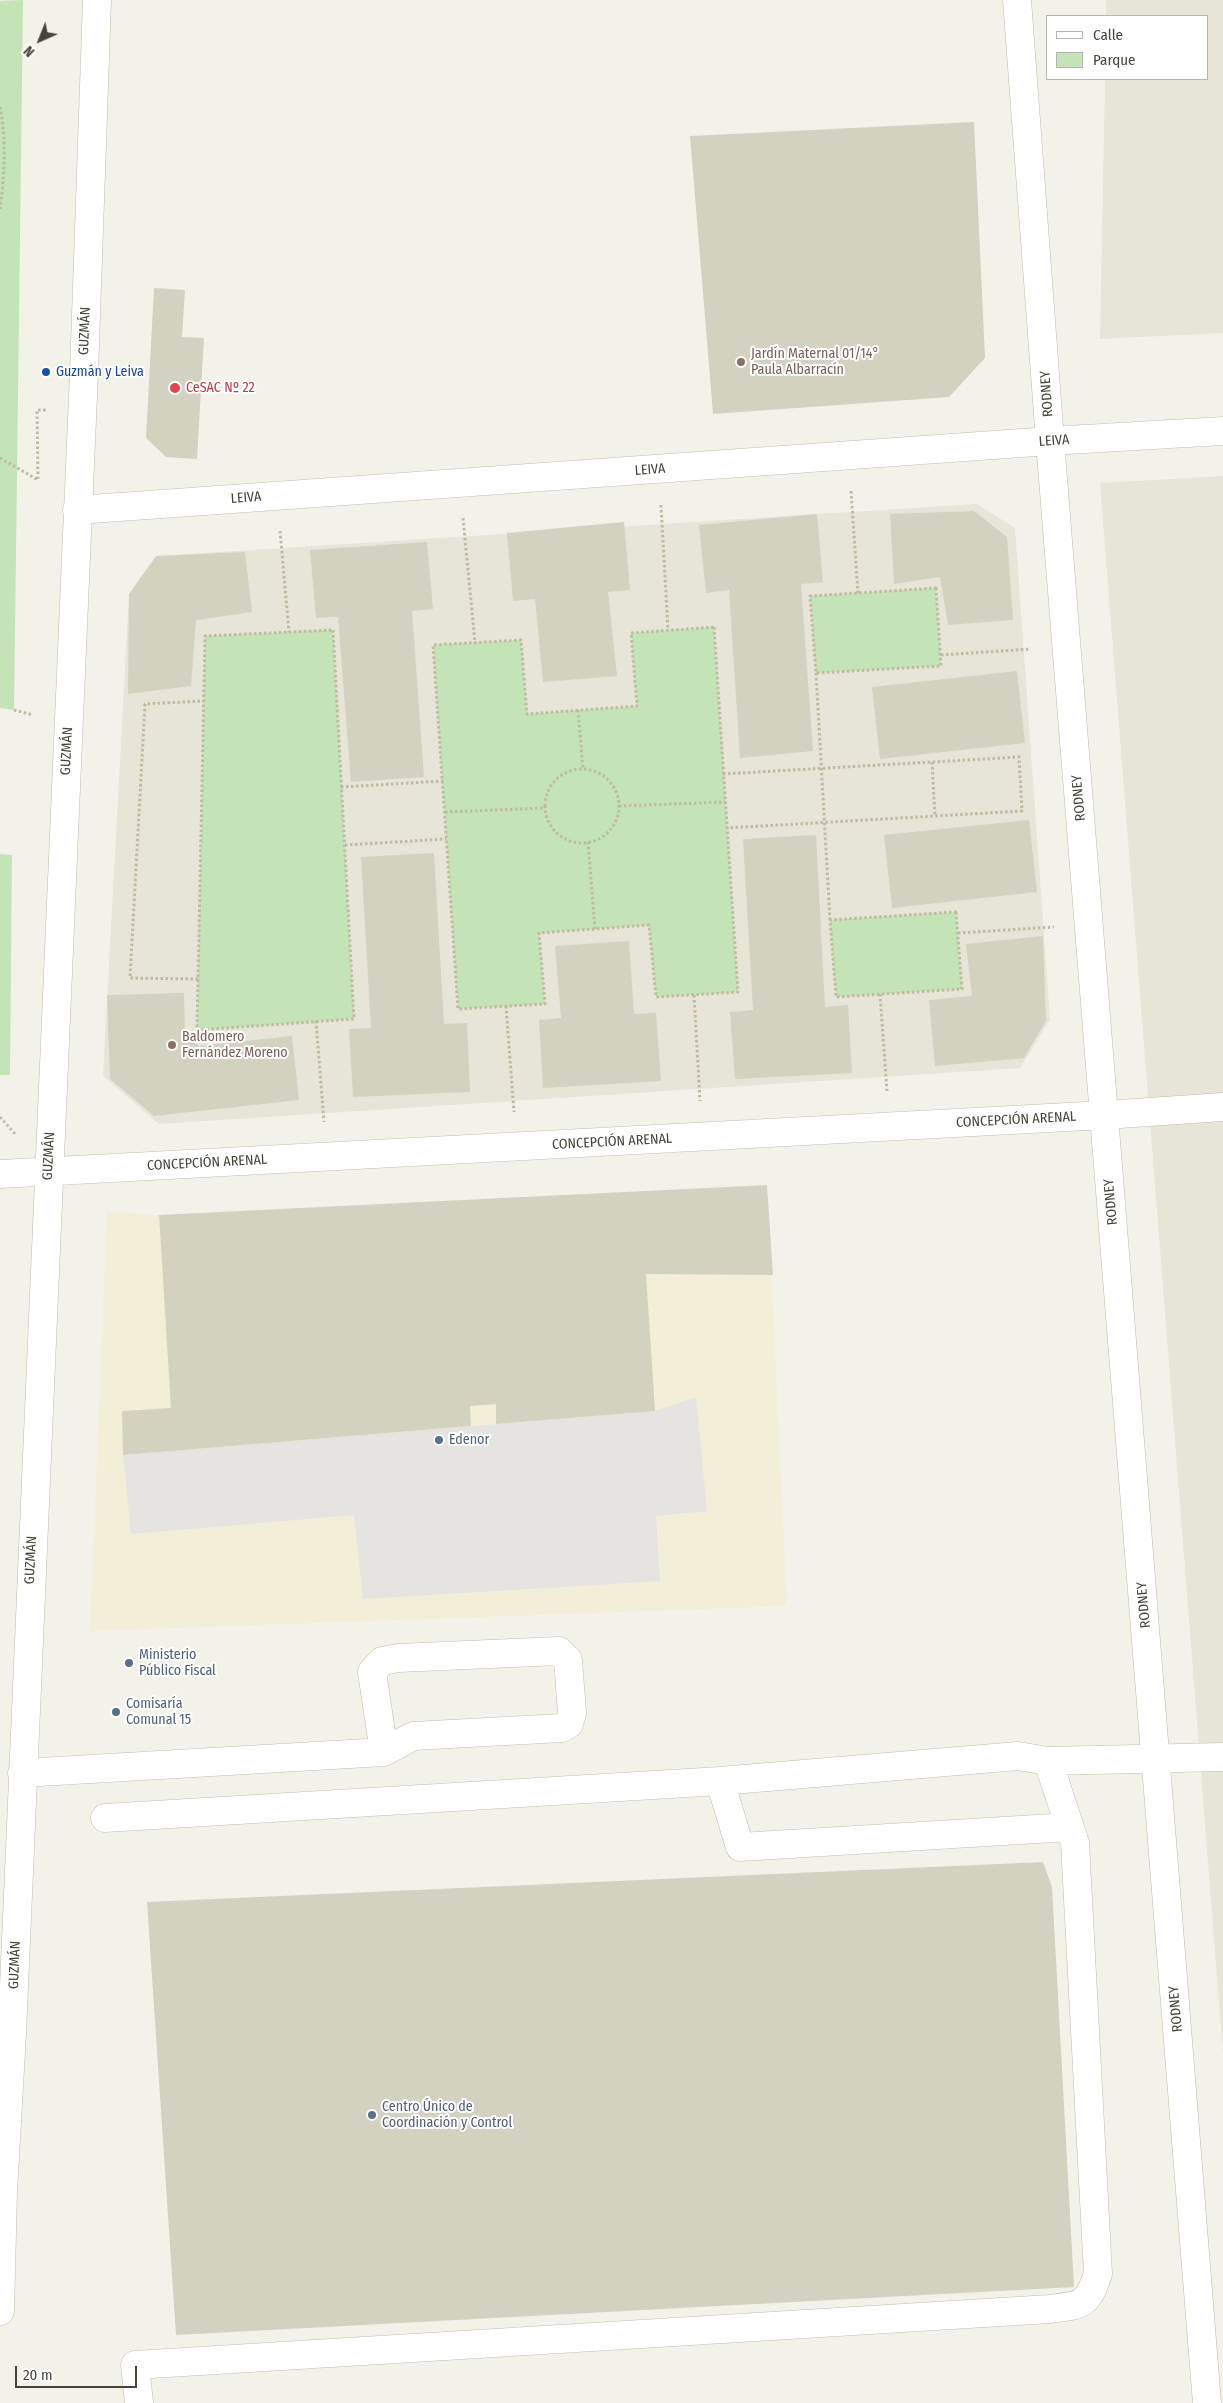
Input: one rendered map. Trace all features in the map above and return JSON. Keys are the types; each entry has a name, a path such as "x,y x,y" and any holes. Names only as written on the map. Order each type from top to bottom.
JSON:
{"street":[{"name":"GUZMÁN","path":"0,2311 82,411 97,0"},
{"name":"RODNEY","path":"1017,0 1050,441 1207,2403"},
{"name":"LEIVA","path":"77,510 1050,441 1223,431"},
{"name":"CONCEPCIÓN ARENAL","path":"0,1174 890,1127 1223,1107"},
{"path":"22,1773 384,1752 412,1736 562,1728 570,1724 572,1713 568,1660 559,1651 398,1658 382,1661 372,1672 384,1752"},
{"path":"105,1818 720,1781 1018,1756 1048,1761 1223,1757"},
{"path":"139,2403 135,2365 1050,2309 1076,2306 1091,2296 1098,2274 1075,1843 1048,1761"},
{"path":"720,1781 740,1847 1070,1827"}],"path":[{"path":"0,107 4,163 0,211"},
{"path":"0,458 38,480 37,410 82,411"},
{"path":"849,455 858,593"},
{"path":"659,469 668,630"},
{"path":"460,483 475,642"},
{"path":"278,496 289,632"},
{"path":"816,673 941,666 936,588 810,596 830,920 836,997 962,989 956,912 830,920"},
{"path":"714,627 738,992 656,997 649,925 539,933 545,1004 458,1009 434,644 521,640 527,714 578,710 637,706 631,633 714,627"},
{"path":"333,630 354,1019 197,1030 204,701 205,636 333,630"},
{"path":"941,655 1067,646"},
{"path":"198,979 130,978 145,704 204,701"},
{"path":"578,710 582,768"},
{"path":"723,774 1019,757 1022,811 727,828"},
{"path":"932,762 935,816"},
{"path":"582,768 604,776 612,784 619,806 614,826 598,839 578,843 559,835 547,818 545,808 546,796 551,785 560,776 571,770 582,768"},
{"path":"342,787 442,781"},
{"path":"619,806 725,802"},
{"path":"445,812 545,808"},
{"path":"344,845 446,839"},
{"path":"588,842 596,929"},
{"path":"958,933 1089,923"},
{"path":"880,994 890,1127"},
{"path":"694,995 702,1137"},
{"path":"506,1006 517,1147"},
{"path":"316,1021 327,1157"}],"shaded area":[{"path":"1106,0 1223,0 1223,333 1100,339 1105,80 1208,80 1208,15 1106,15"},
{"path":"1223,476 1223,2054 1100,483"},
{"path":"977,504 1015,528 1050,1020 1020,1068 159,1124 103,1076 129,595 157,556"},
{"name":"Edenor","path":"767,1185 787,1606 90,1631 107,1211 159,1215"},
{"path":"696,1397 707,1511 656,1516 660,1581 363,1599 354,1515 131,1534 123,1455 655,1411"}],"green space":[{"path":"23,0 14,710 0,708 0,1"},
{"path":"936,588 941,666 816,673 810,596"},
{"path":"714,627 738,992 656,997 649,925 539,933 545,1004 458,1009 433,645 521,640 527,714 637,706 631,633"},
{"path":"333,630 354,1019 197,1030 205,636"},
{"path":"0,854 12,855 10,1075 0,1075"},
{"path":"956,912 962,989 836,997 830,920"}],"building":[{"path":"974,122 985,358 949,397 713,414 690,136"},
{"name":"CeSAC Nº 22","path":"154,288 185,290 182,337 204,338 197,459 166,457 146,438"},
{"path":"974,511 1007,537 1013,620 948,625 940,577 894,584 890,514"},
{"path":"817,514 823,582 801,584 813,751 740,758 729,590 706,593 699,525"},
{"path":"624,522 630,590 608,592 617,676 543,682 535,599 513,601 507,533"},
{"path":"427,542 433,609 412,611 424,777 351,782 338,617 316,618 310,550"},
{"path":"245,552 252,612 196,620 191,686 128,694 129,594 156,556"},
{"path":"1017,671 1025,743 880,759 872,687"},
{"path":"1029,820 1037,892 892,908 884,835"},
{"path":"816,835 825,1007 848,1005 852,1073 735,1079 730,1012 753,1010 743,839"},
{"path":"434,853 444,1024 467,1023 470,1092 353,1097 349,1029 371,1028 361,857"},
{"path":"1043,936 1046,1021 1024,1058 935,1066 929,1000 972,996 966,944"},
{"path":"629,941 634,1014 656,1013 661,1081 543,1088 539,1020 561,1018 555,946"},
{"path":"184,993 185,1034 199,1046 292,1036 299,1100 154,1116 110,1079 107,995"},
{"path":"767,1185 773,1275 646,1274 655,1411 496,1424 496,1404 470,1406 471,1426 123,1455 122,1411 171,1408 159,1215"},
{"path":"1043,1862 1052,1887 1074,2287 176,2335 147,1902"}],"place":[{"name":"Jardín Maternal 01/14° Paula Albarracín","path":"741,362"},
{"name":"Guzmán y Leiva","path":"46,372"},
{"name":"CeSAC Nº 22","path":"175,388"},
{"name":"Baldomero Fernández Moreno","path":"172,1045"},
{"name":"Edenor","path":"439,1440"},
{"name":"Ministerio Público Fiscal","path":"129,1663"},
{"name":"Comisaría Comunal 15","path":"116,1712"},
{"name":"Centro Único de Coordinación y Control","path":"372,2115"}]}
